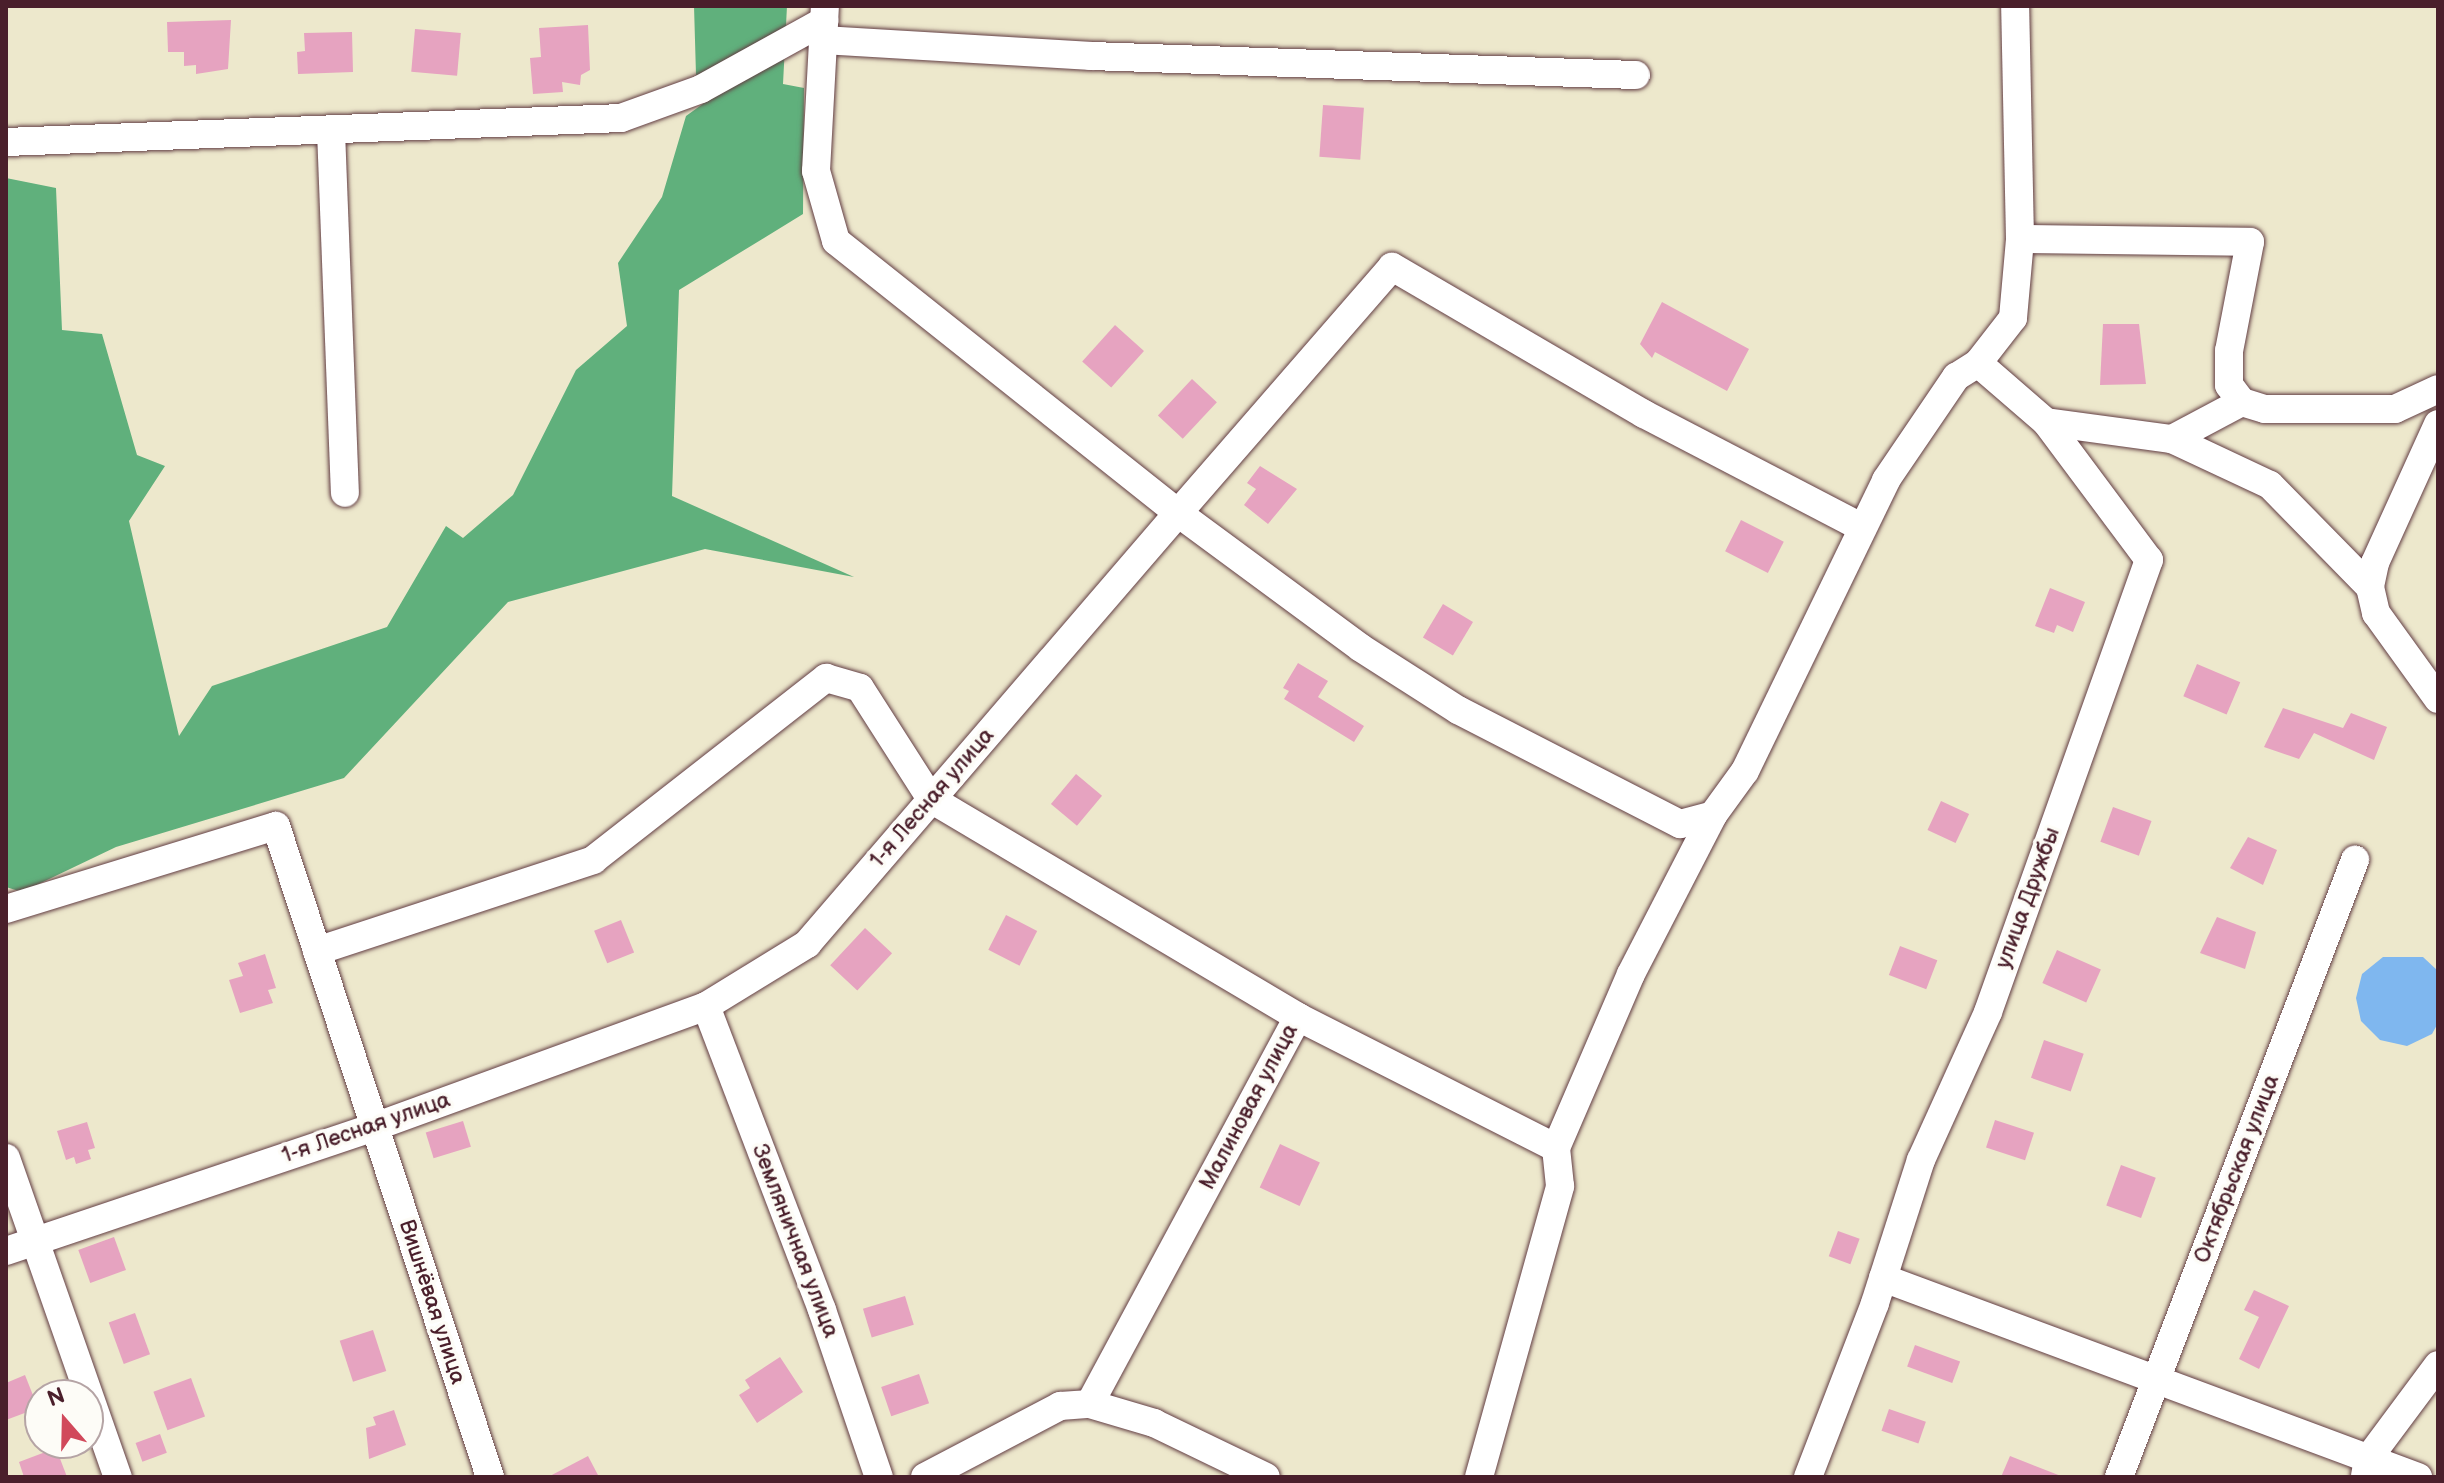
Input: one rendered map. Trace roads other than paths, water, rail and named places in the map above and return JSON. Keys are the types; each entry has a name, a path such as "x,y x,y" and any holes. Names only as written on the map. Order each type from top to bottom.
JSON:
{"street":[{"path":"1479,1477 1560,1186 1556,1148 1631,974 1713,815 1745,771 1886,480 1956,377 1978,363 2013,318 2020,239 2015,6"},
{"path":"824,22 816,171 836,241 1178,513 1361,648 1458,710 1680,824 1713,815"},
{"path":"6,142 621,118 701,89 824,22 1091,56 1636,75"},
{"path":"331,131 345,493"},
{"path":"2020,239 2250,242 2229,351 2229,385 2242,402 2265,409 2395,409 2438,389"},
{"name":"1-я Лесная улица","path":"6,1251 374,1127 706,1006 807,944 1392,267 1644,414 1861,527"},
{"name":"улица Дружбы","path":"1808,1477 1883,1278 1921,1160 1988,1012 2149,560 2046,422 1978,363"},
{"path":"2172,439 2242,402"},
{"path":"2046,422 2172,439 2270,485 2370,587"},
{"path":"2438,424 2375,563 2370,587 2376,613 2438,699"},
{"path":"317,951 593,860 826,678 860,688 931,799"},
{"name":"Малиновая улица","path":"931,799 1298,1017 1090,1404"},
{"name":"Вишнёвая улица","path":"6,909 276,826 490,1477"},
{"name":"Октябрьская улица","path":"2119,1477 2355,860"},
{"name":"Земляничная улица","path":"706,1006 822,1310 879,1477"},
{"path":"1298,1017 1556,1148"},
{"path":"6,1158 118,1477"},
{"path":"1883,1278 2157,1379 2366,1468 2418,1477"},
{"path":"2366,1468 2438,1365"},
{"path":"925,1477 1060,1406 1090,1404 1154,1423 1266,1477"}],"water":[{"path":"2383,957 2423,957 2438,971 2438,1023 2432,1034 2407,1046 2380,1040 2361,1021 2356,998 2362,974"}]}
